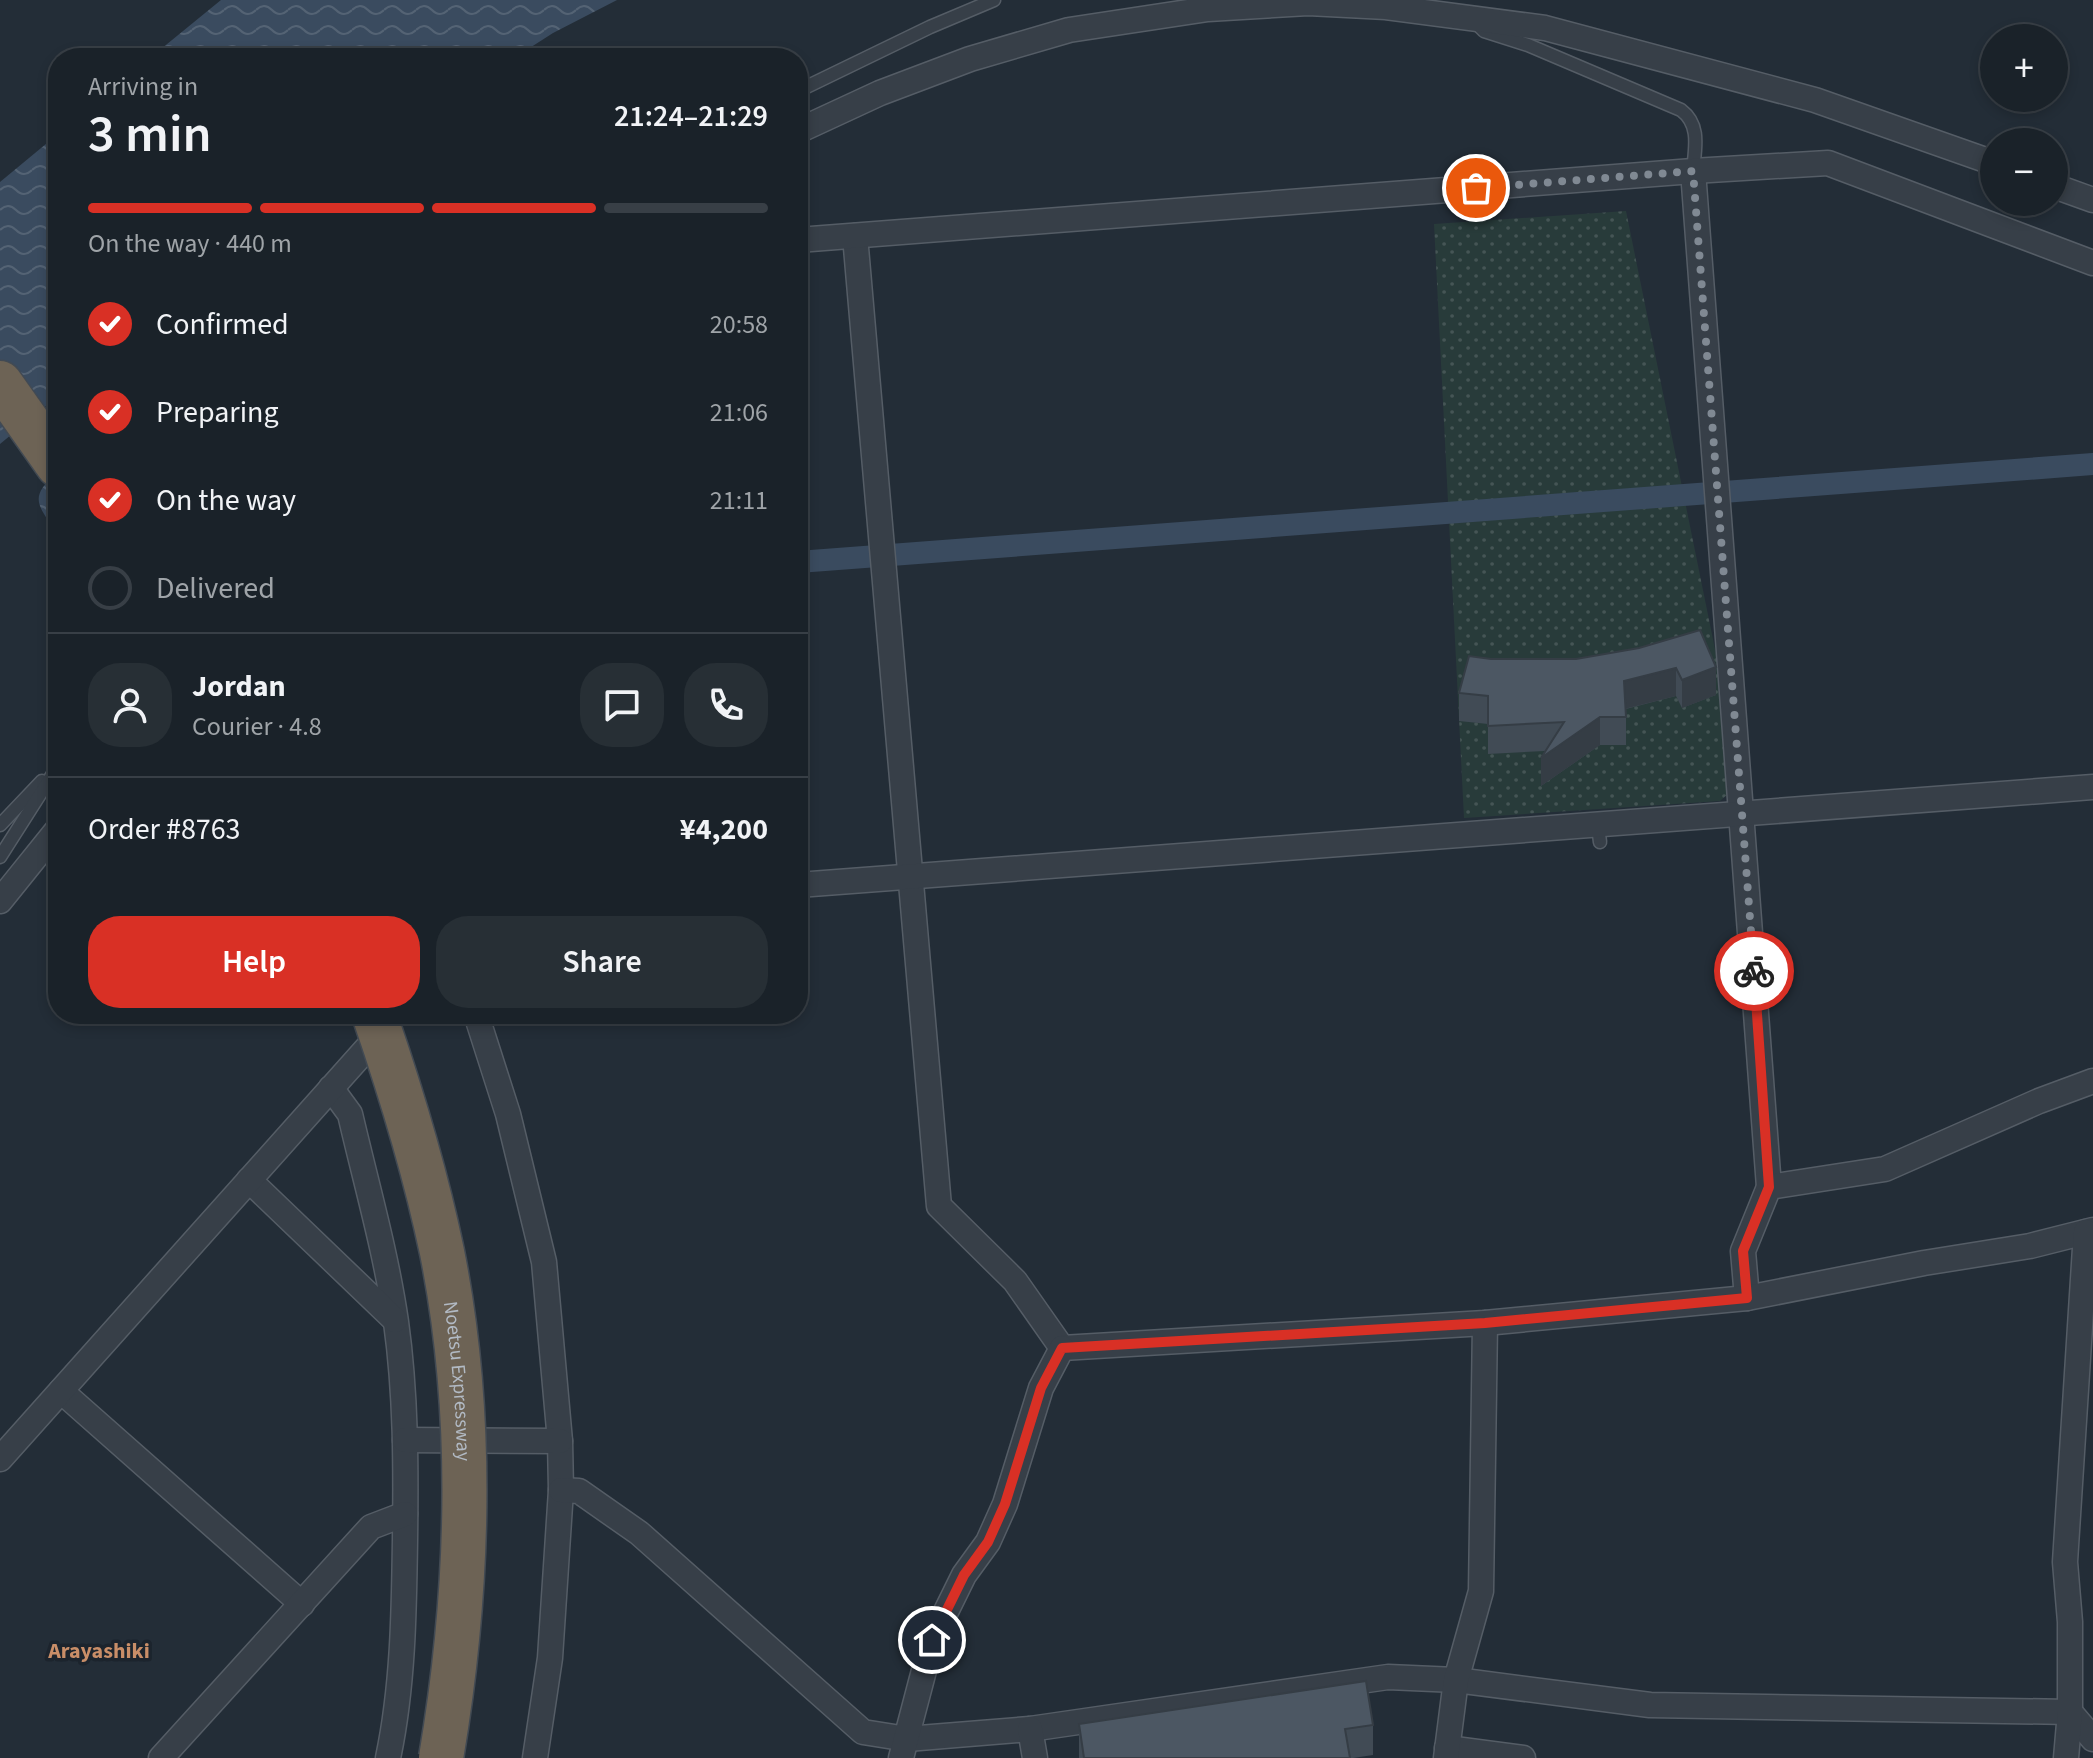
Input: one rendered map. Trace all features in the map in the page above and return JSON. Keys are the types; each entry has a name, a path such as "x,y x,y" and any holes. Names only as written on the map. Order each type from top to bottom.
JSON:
{"highway":[{"path":"0,383 48,451"},
{"name":"Noetsu Expressway","path":"378,1024 400,1087 422,1168 442,1254 456,1342 462,1431 463,1523 454,1670 441,1758"}],"street":[{"path":"808,126 880,93 970,59 1069,30 1208,9 1308,3 1386,7 1545,28 1815,100 1980,158"},
{"path":"808,239 1828,163 2093,263"},
{"path":"1693,171 1769,1187 1743,1251 1747,1298"},
{"path":"2068,191 2093,200"},
{"path":"855,236 939,1206 1015,1281 1062,1348"},
{"path":"808,884 911,878 1550,820 1599,834 1656,812 1743,814 2093,787"},
{"path":"0,901 48,841"},
{"path":"0,1459 388,1024"},
{"path":"479,1024 508,1114 544,1262 560,1441 561,1490 550,1658 535,1758"},
{"path":"1769,1187 1885,1169 2039,1101 2093,1081"},
{"path":"331,1088 350,1114 395,1320 405,1440 404,1617 394,1731 388,1758"},
{"path":"249,1180 395,1320"},
{"path":"1062,1348 1485,1323 1747,1298 1924,1263 2030,1246 2090,1231 2065,1562 2070,1622 2070,1712 2066,1758"},
{"path":"1485,1323 1481,1591 1456,1680 1447,1753 1523,1758"},
{"path":"904,1748 932,1640 964,1575 988,1542 1005,1504 1041,1388 1062,1348"},
{"path":"61,1391 302,1604"},
{"path":"405,1440 560,1441"},
{"path":"561,1490 579,1491 639,1533 863,1732 904,1748 1388,1677 1456,1680 1650,1705 2070,1712 2093,1739"},
{"path":"161,1758 371,1527 405,1514"},
{"path":"1030,1729 1035,1758"}],"lane":[{"path":"808,86 994,0"},
{"path":"1473,20 1484,31 1528,45 1681,110 1689,116 1695,130 1693,171"},
{"path":"0,825 48,775"},
{"path":"0,857 48,781"}],"green space":[{"path":"1626,211 1719,669 1728,794 1720,801 1464,818 1434,224"}],"water":[{"path":"221,0 617,0 530,48 162,48"},
{"path":"48,142 48,404 0,444 0,182"},
{"path":"48,482 48,521 39,501"}],"building":[{"path":"1700,630 1716,667 1682,680 1676,668 1624,681 1626,717 1600,717 1541,758 1564,722 1488,726 1488,696 1459,693 1469,656 1576,659 1639,648"},
{"path":"1366,1681 1373,1725 1345,1729 1350,1758 1084,1758 1079,1724"}],"waterway":[{"path":"808,561 2093,464"}],"way so far":[{"path":"1476,188 1693,171 1754,971"}],"district":[{"name":"Arayashiki","path":"99,1650"}],"route":[{"path":"932,1640 964,1575 988,1542 1005,1504 1041,1388 1062,1348 1485,1323 1747,1298 1743,1251 1769,1187 1754,971"}]}
